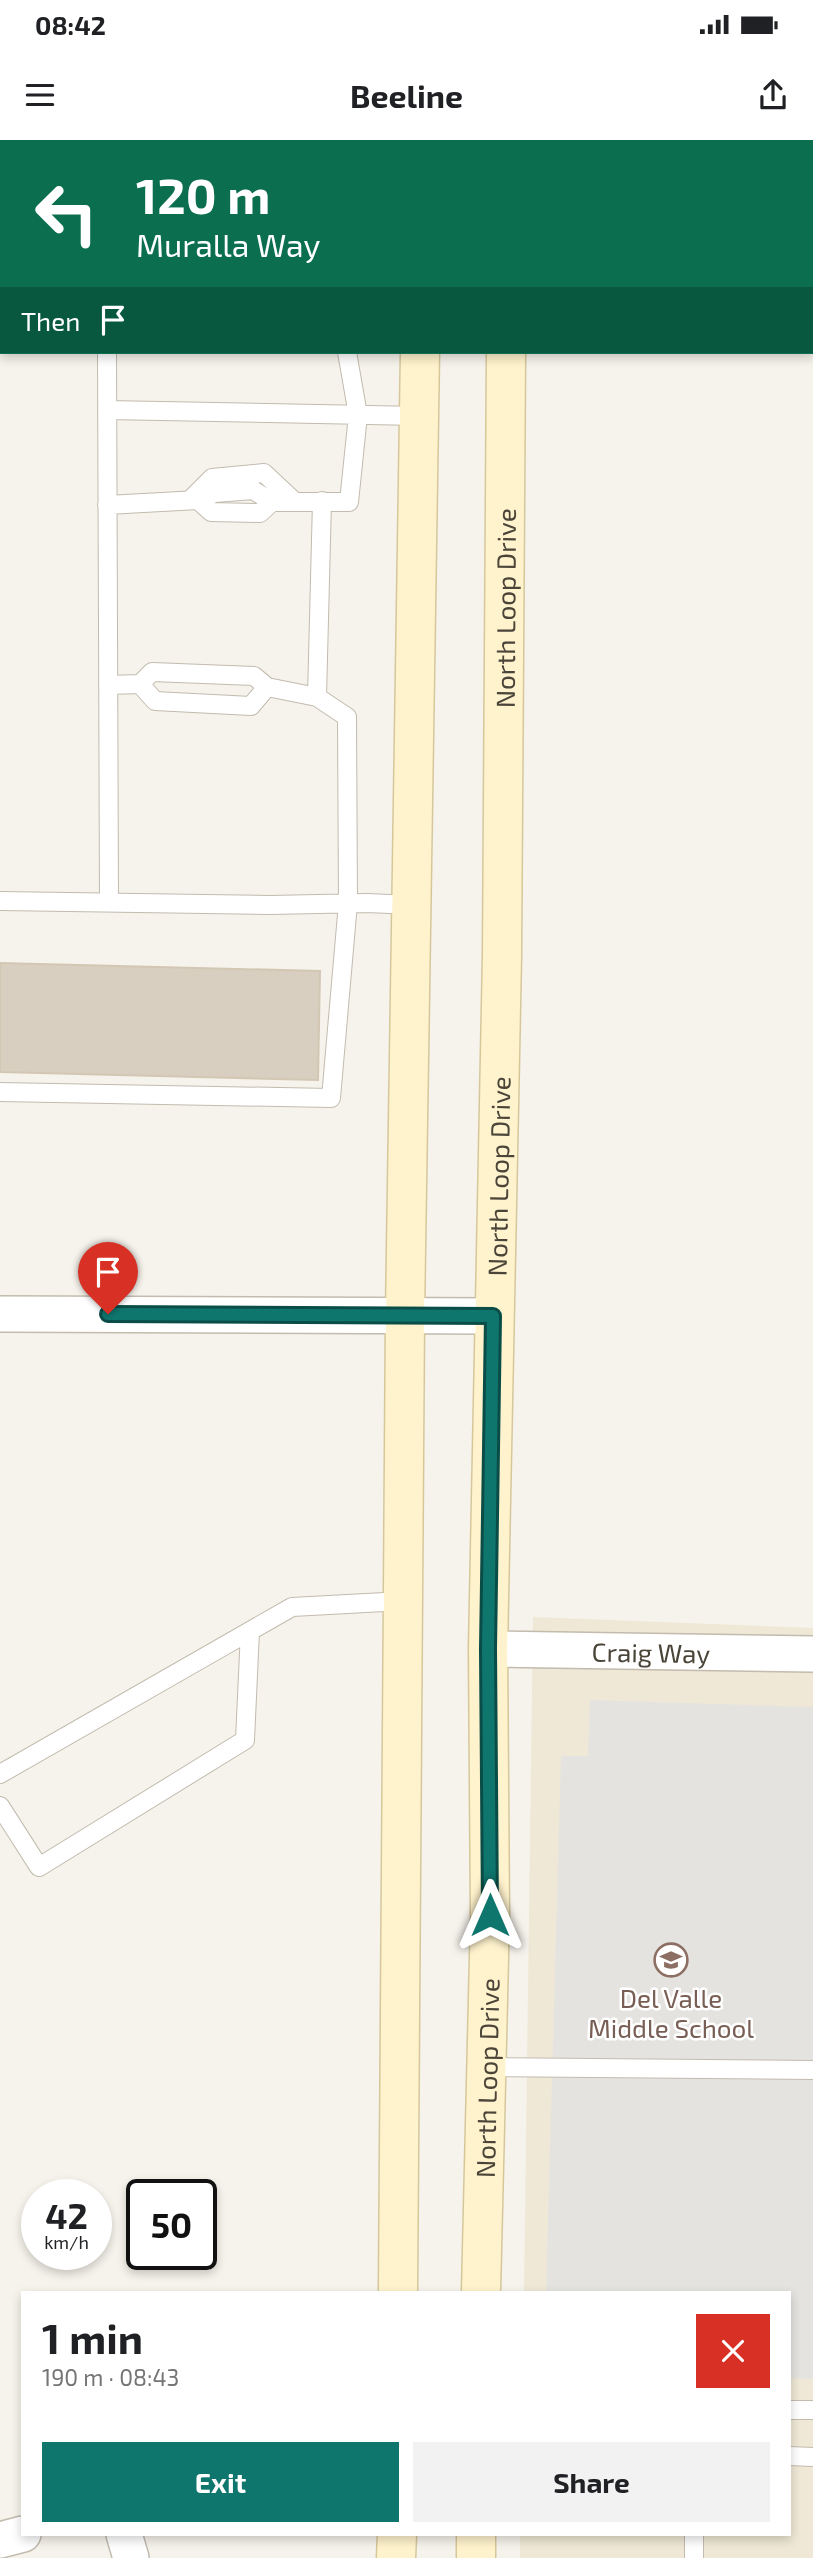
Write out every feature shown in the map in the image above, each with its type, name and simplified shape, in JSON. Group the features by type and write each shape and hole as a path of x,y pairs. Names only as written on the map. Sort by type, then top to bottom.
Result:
{"main road":[{"path":"398,2291 405,1314 420,354"},
{"name":"North Loop Drive","path":"481,2291 490,1915 488,1649 502,956 506,354"},
{"path":"396,2558 397,2536"},
{"path":"476,2558 477,2536"}],"street":[{"path":"0,1314 493,1316"},
{"name":"Craig Way","path":"488,1649 813,1654"},
{"path":"0,2540 21,2535"},
{"path":"125,2536 131,2558"}],"lane":[{"path":"107,354 109,902"},
{"path":"107,505 193,500 215,493 253,490 272,502 349,502 358,415 347,354"},
{"path":"107,410 419,416"},
{"path":"193,500 212,478 264,473 295,502"},
{"path":"317,696 322,501"},
{"path":"0,1091 331,1098 348,903 347,717 317,696 267,687 254,676 152,672 140,684 108,685"},
{"path":"140,684 155,701 251,706 267,687"},
{"path":"0,901 412,905"},
{"path":"0,1774 292,1607 403,1601"},
{"path":"0,1807 39,1867 244,1740 250,1631"},
{"path":"486,2067 813,2070"},
{"path":"791,2410 813,2410"},
{"path":"791,2456 813,2457"},
{"path":"694,2536 694,2558"}],"shaded area":[{"name":"Del Valle Middle School","path":"533,1617 813,1628 813,2558 520,2558 520,2536 791,2536 791,2291 524,2291"},
{"name":"Del Valle Middle School","path":"590,1700 813,1707 813,2379 791,2378 791,2291 546,2291 561,1756 588,1756"}],"building":[{"path":"0,963 320,971 318,1080 0,1072"}],"place":[{"name":"Del Valle Middle School","path":"671,1960"}],"route":[{"path":"108,1314 493,1316 488,1649 490,1915"}]}
